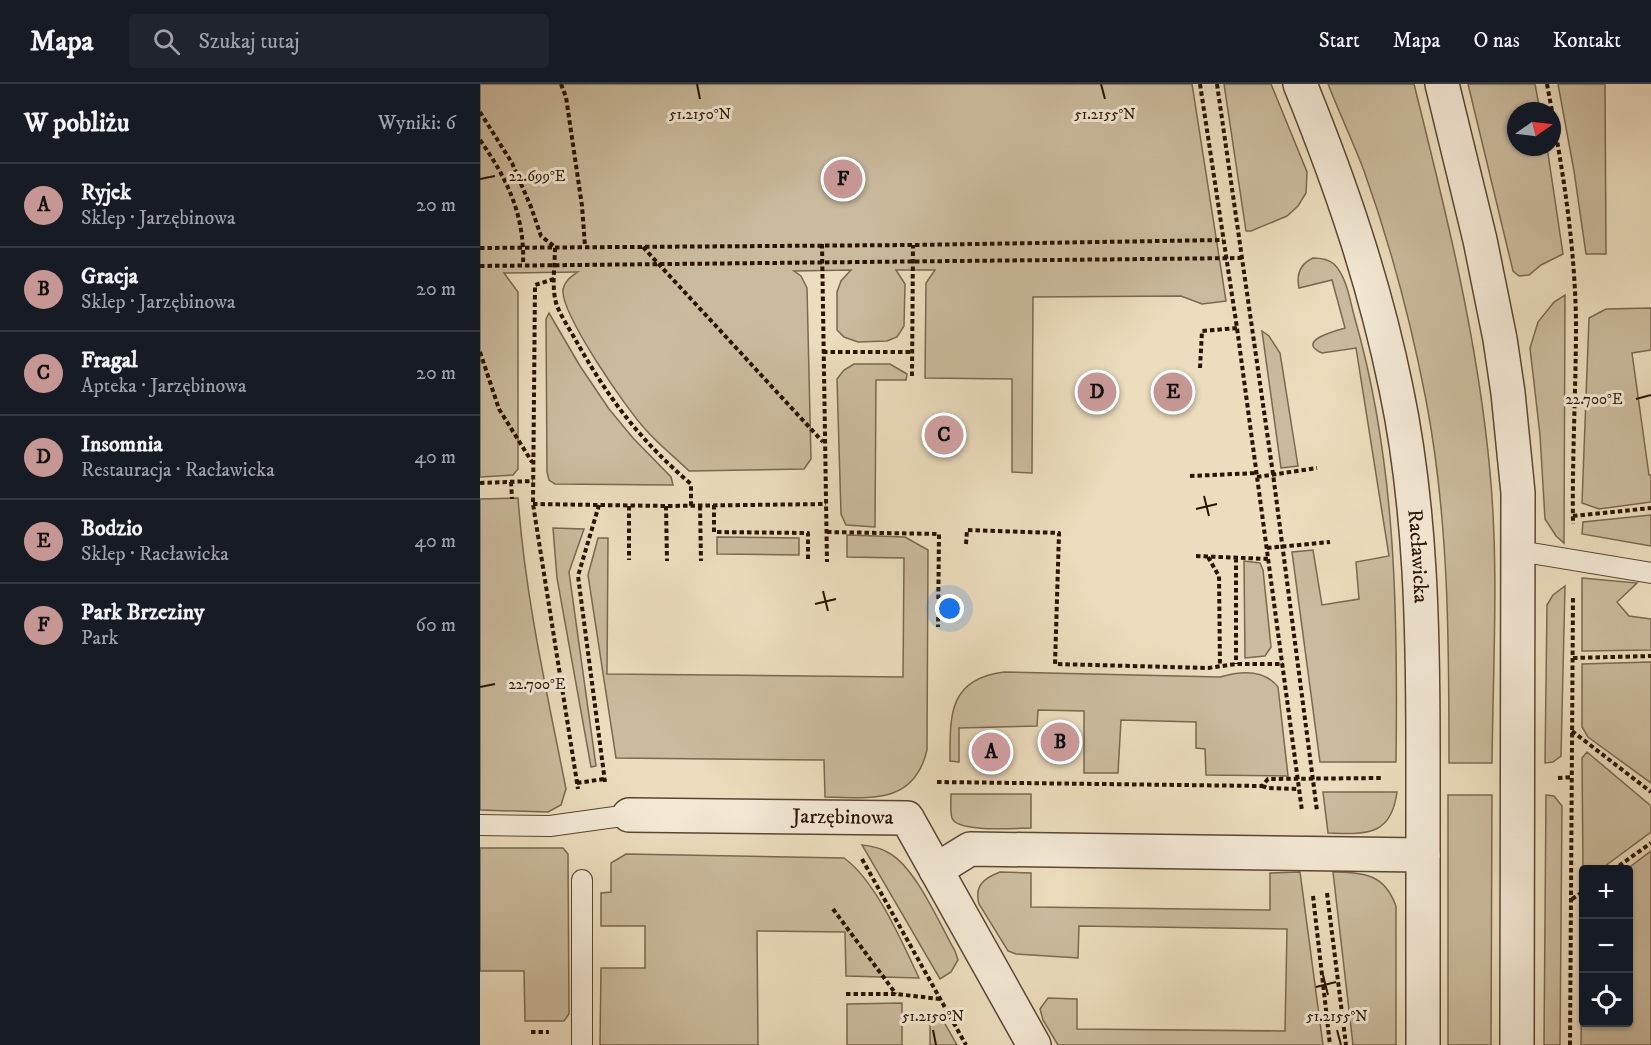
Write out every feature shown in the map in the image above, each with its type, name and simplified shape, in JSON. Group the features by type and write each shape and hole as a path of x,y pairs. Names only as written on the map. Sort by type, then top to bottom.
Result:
{"street":[{"name":"Racławicka","path":"1300,84 1351,215 1378,309 1397,390 1412,493 1423,666 1422,1045"},
{"path":"1442,84 1480,240 1502,350 1514,440 1519,551 1517,1045"},
{"name":"Jarzębinowa","path":"629,815 907,818 1034,1045"},
{"path":"936,870 970,849 1423,855"}],"lane":[{"path":"1519,551 1651,573"},
{"path":"480,825 550,826 629,815"},
{"path":"582,880 582,1045"}],"path":[{"path":"561,84 566,97 581,196 585,246"},
{"path":"1200,84 1237,328 1299,789 1315,853 1346,1045"},
{"path":"1217,84 1283,546 1313,778 1315,853 1330,1045"},
{"path":"1547,84 1550,102"},
{"path":"480,112 512,163 541,236 555,247"},
{"path":"480,140 516,206 524,236 523,265"},
{"path":"1560,156 1573,254 1576,322 1570,1045"},
{"path":"480,248 1223,240"},
{"path":"822,244 827,562"},
{"path":"912,376 913,245"},
{"path":"642,246 656,264 824,442"},
{"path":"555,247 556,304 596,376 621,412 650,447 691,484 691,506"},
{"path":"480,266 1242,258"},
{"path":"554,279 536,285 533,504 577,783 580,821"},
{"path":"1200,368 1202,331 1237,328"},
{"path":"480,352 499,409 533,464"},
{"path":"823,352 912,352"},
{"path":"1190,476 1273,474 1317,468"},
{"path":"480,483 533,481"},
{"path":"511,482 512,498"},
{"path":"533,504 714,506 826,504"},
{"path":"577,783 604,779 578,576 598,505"},
{"path":"628,506 629,560"},
{"path":"666,506 667,561"},
{"path":"700,506 701,561"},
{"path":"714,506 714,532 808,533 808,561"},
{"path":"1573,516 1651,508"},
{"path":"966,544 967,531 1059,533 1055,664 1163,668 1283,664"},
{"path":"827,532 939,534 938,627"},
{"path":"1267,548 1330,542"},
{"path":"1196,556 1268,560"},
{"path":"1208,557 1219,576 1220,666"},
{"path":"1236,558 1236,664"},
{"path":"1573,658 1651,656"},
{"path":"1572,731 1651,792"},
{"path":"1262,786 1268,779 1384,778"},
{"path":"937,782 1262,786 1299,789"},
{"path":"1620,865 1651,843"},
{"path":"856,855 862,858 966,1045"},
{"path":"1571,899 1579,894"},
{"path":"833,909 896,994"},
{"path":"846,994 896,994 941,999"}],"shaded area":[{"path":"480,84 1192,84 1226,301 1202,304 1181,296 1033,297 1032,473 1012,472 1012,379 925,378 926,283 935,270 896,270 905,284 904,326 897,337 887,341 858,342 844,337 837,330 837,292 841,281 851,270 794,271 801,276 807,288 811,459 804,469 689,471 656,441 637,419 583,339 565,301 563,289 567,281 578,272 504,273 518,292 518,469 513,475 480,477"},
{"path":"1224,84 1271,84 1307,172 1306,193 1298,206 1287,216 1251,231 1246,231"},
{"path":"1328,84 1414,84 1438,180 1478,374 1490,472 1495,581 1492,763 1449,763 1446,581 1439,490 1426,400 1414,341 1391,254 1363,168"},
{"path":"1468,84 1535,84 1538,102 1507,102 1507,156 1548,156 1563,254 1541,265 1529,275 1519,276 1513,271"},
{"path":"1558,84 1605,84 1606,254 1586,254"},
{"path":"1313,258 1324,259 1334,264 1345,282 1369,373 1379,428 1387,483 1395,594 1396,762 1320,762 1292,552 1313,550 1322,605 1359,599 1356,562 1389,556 1356,348 1322,353 1315,349 1313,344 1320,337 1345,328 1332,280 1299,288 1300,270"},
{"path":"1565,295 1564,543 1556,536 1545,519 1540,435 1530,348 1538,322 1554,302"},
{"path":"1651,308 1651,350 1632,353 1649,475 1651,475 1651,502 1599,509 1582,503 1589,318 1606,309"},
{"path":"549,313 580,366 609,409 633,438 671,477 673,485 555,484 549,480 547,472 546,319"},
{"path":"1262,331 1269,336 1280,353 1298,466 1281,468"},
{"path":"854,364 890,364 907,374 906,380 876,380 875,527 846,525 841,514 837,379 844,370"},
{"path":"518,498 531,608 566,789 561,805 548,812 480,810 480,499"},
{"path":"1651,515 1651,546 1582,534 1583,522"},
{"path":"553,528 584,529 569,572 596,766 591,767 557,578"},
{"path":"847,535 905,537 928,550 927,750 921,768 912,781 901,789 874,797 825,797 824,760 616,758 588,575 598,538 608,538 607,674 903,677 904,558 847,557"},
{"path":"717,537 799,538 799,555 717,554"},
{"path":"1244,561 1260,563 1263,570 1271,647 1265,656 1245,658"},
{"path":"1582,578 1637,583 1617,602 1629,616 1651,619 1651,650 1582,651"},
{"path":"1565,586 1561,756 1553,762 1545,763 1547,605 1553,595"},
{"path":"1651,662 1651,783 1588,737 1582,727 1582,664"},
{"path":"1004,672 1220,677 1243,673 1259,674 1278,687 1288,776 1206,775 1205,749 1196,748 1196,722 1121,720 1118,773 1084,773 1084,711 1038,710 1037,726 959,728 959,762 950,761 952,715 962,691 986,676"},
{"path":"1587,752 1651,806 1651,832 1606,865 1583,865 1582,758"},
{"path":"1323,792 1397,792 1394,807 1383,825 1365,832 1328,833"},
{"path":"951,794 1031,794 1031,828 976,828 956,823 951,816"},
{"path":"1448,795 1492,795 1491,1045 1448,1045"},
{"path":"1546,795 1554,796 1562,806 1560,1045 1544,1045"},
{"path":"862,845 876,847 889,853 899,860 918,883 955,951 958,960 951,972 940,979"},
{"path":"480,848 563,848 568,854 569,1014 564,1021 525,1021 524,971 480,971"},
{"path":"1651,851 1651,1045 1581,1045 1581,1027 1633,1027 1632,865"},
{"path":"626,854 844,858 867,881 887,913 919,978 846,976 845,932 757,931 758,1045 600,1045 601,968 645,968 645,926 601,926 601,893 611,892 611,863"},
{"path":"1000,872 1031,873 1031,907 1270,910 1270,873 1300,872 1323,1045 1058,1045 1043,1020 1040,1009 1048,998 1077,999 1077,1029 1285,1031 1287,929 1079,926 1078,958 1016,954 1008,951 979,904 979,888 985,880"},
{"path":"1333,872 1363,874 1372,877 1385,887 1396,906 1396,1045 1353,1045"},
{"path":"902,1003 902,1045 847,1045 847,1004"},
{"path":"938,1017 944,1022 957,1045 930,1045 930,1022"}],"place":[{"name":"Park Brzeziny","path":"843,179"},
{"name":"Insomnia","path":"1097,392"},
{"name":"Bodzio","path":"1173,392"},
{"name":"Fragal","path":"944,435"},
{"name":"Gracja","path":"1060,742"},
{"name":"Ryjek","path":"991,752"}]}
